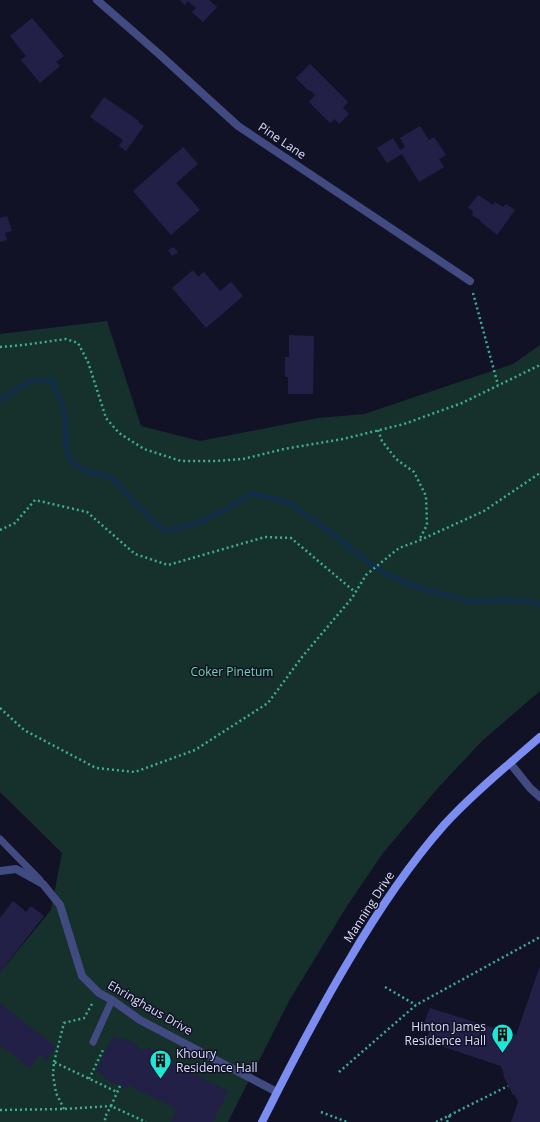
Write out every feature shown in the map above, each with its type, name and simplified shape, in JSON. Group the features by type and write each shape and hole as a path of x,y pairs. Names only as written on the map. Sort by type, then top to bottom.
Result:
{"street":[{"name":"Pine Lane","path":"96,0 159,54 238,126 470,281"},
{"name":"Manning Drive","path":"262,1122 335,985 370,926 406,873 444,825 478,791 540,737"},
{"path":"510,763 530,788 540,797"},
{"name":"Ehringhaus Drive","path":"0,871 16,869 43,884 60,905 82,976 99,993 112,1000 140,1020 277,1092"}],"lane":[{"path":"0,839 43,884"},
{"path":"93,1042 112,1000"}],"path":[{"path":"470,281 498,385"},
{"path":"0,347 66,339 78,343 88,362 106,418 119,433 144,449 181,460 216,461 243,459 343,439 404,424 462,403 540,365"},
{"path":"378,430 382,441 396,459 414,472 426,496 427,525 418,540"},
{"path":"0,708 24,730 96,768 135,772 195,750 268,703 302,657 352,598 366,574 389,555 399,548 484,511 540,473"},
{"path":"0,530 15,523 35,500 87,512 135,554 168,565 265,537 291,538 355,592"},
{"path":"339,1072 416,1005 540,937"},
{"path":"385,987 416,1005"},
{"path":"64,1109 56,1093 54,1062 64,1022 84,1018 99,993"},
{"path":"54,1062 117,1092"},
{"path":"105,1122 105,1117 120,1086"},
{"path":"436,1122 508,1086"},
{"path":"0,1110 64,1109 110,1106 146,1122"},
{"path":"321,1112 347,1122"},
{"path":"447,1122 451,1115"}],"green space":[{"name":"Coker Pinetum","path":"107,321 141,426 200,441 318,418 364,414 513,364 540,345 540,691 482,741 437,789 383,853 347,906 289,1001 228,1122 0,1122 0,972 51,910 62,853 0,792 0,334"}],"building":[{"path":"180,0 209,0 217,7 203,22 192,12 196,8 188,1 185,5"},
{"path":"32,18 64,56 56,62 60,66 40,83 21,60 26,56 10,36"},
{"path":"310,64 348,102 343,108 349,114 339,124 335,119 330,123 309,102 315,95 296,78"},
{"path":"104,97 144,126 126,151 119,146 123,140 90,117"},
{"path":"420,126 429,140 434,137 446,155 439,159 444,167 419,182 402,154 387,163 377,148 393,138 400,150 405,147 400,138"},
{"path":"183,147 198,164 176,183 200,210 171,235 133,191"},
{"path":"478,195 493,205 495,202 503,207 506,204 515,210 497,235 472,215 473,211 468,208"},
{"path":"7,216 12,231 5,233 7,240 0,242 0,218"},
{"path":"174,247 178,253 172,256 168,250"},
{"path":"193,270 198,277 204,272 220,291 231,282 243,296 206,328 172,288"},
{"path":"289,335 314,336 313,394 288,394 288,377 285,377 285,357 289,357"},
{"path":"13,901 26,912 31,906 44,916 0,972 0,918"},
{"name":"Hinton James Residence Hall","path":"540,966 540,1122 511,1122 518,1102 503,1075 501,1066 426,1041 431,1026 424,1023 430,1008 516,1035"},
{"path":"0,1003 56,1047 46,1060 40,1055 30,1068 0,1045"},
{"name":"Khoury Residence Hall","path":"113,1036 121,1040 123,1038 138,1045 137,1047 144,1051 146,1047 174,1060 172,1064 228,1091 213,1122 171,1122 177,1109 128,1085 127,1089 104,1078 105,1075 96,1071"}],"waterway":[{"path":"0,400 30,381 52,380 64,410 67,451 71,461 85,471 111,477 164,531 198,523 225,510 252,493 290,503 384,573 420,588 472,602 494,600 523,601 540,604"}],"place":[{"name":"Hinton James Residence Hall","path":"502,1054"},
{"name":"Khoury Residence Hall","path":"160,1080"}]}
